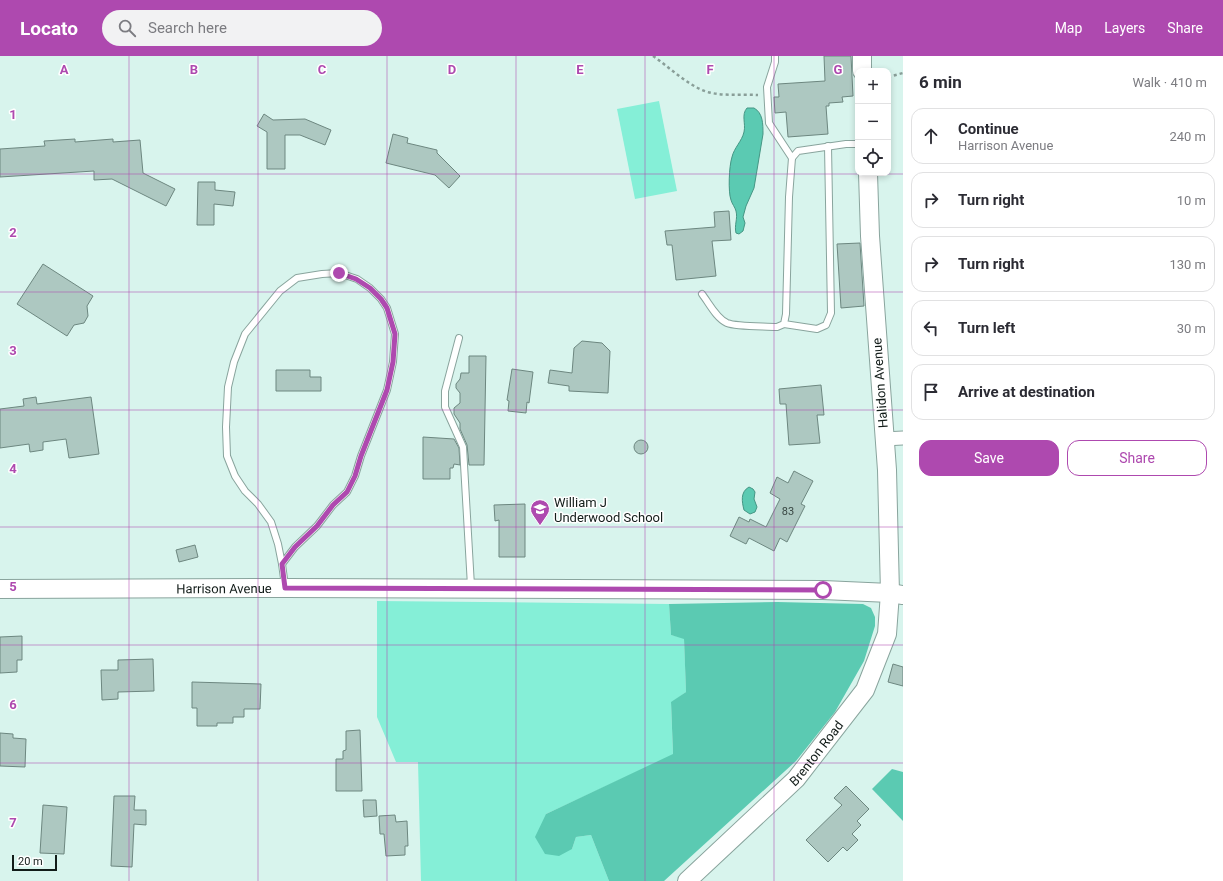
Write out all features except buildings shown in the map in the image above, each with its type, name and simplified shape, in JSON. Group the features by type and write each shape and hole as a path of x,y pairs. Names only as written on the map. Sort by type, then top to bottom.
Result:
{"main road":[{"path":"862,56 862,68"},
{"name":"Halidon Avenue","path":"868,176 870,236 896,594"},
{"name":"Harrison Avenue","path":"0,589 471,588 823,590 896,594"},
{"name":"Brenton Road","path":"687,881 796,779 865,690 888,634 896,594"}],"street":[{"path":"884,439 903,438"}],"lane":[{"path":"775,56 775,62 767,87 769,123 792,158"},
{"path":"784,324 786,314 789,197 792,158 798,151 828,146 855,144"},
{"path":"702,294 715,313 726,322 777,327 784,324 817,329 826,325 831,313 828,146"},
{"path":"282,564 295,547 317,526 333,505 347,492 355,476 361,456 387,390 393,362 395,334 387,308 381,299 370,288 356,279 339,273 298,278 280,291 245,334 234,362 228,387 226,427 227,456 235,476 244,491 258,504 271,522 278,544 285,588"},
{"path":"459,338 445,391 445,407 463,447 471,588"}],"path":[{"path":"653,56 688,82 702,90 721,94 767,95"},
{"path":"891,76 903,73"}],"shaded area":[{"path":"659,101 677,191 635,199 617,109"},
{"path":"747,108 754,108 761,116 763,123 763,134 754,188 743,217 745,223 743,231 739,234 736,233 736,210 731,201 729,185 731,161 744,132 744,113"},
{"path":"749,487 755,492 754,499 757,507 755,512 750,514 744,510 742,501 744,492"},
{"path":"377,601 669,604 671,635 684,638 686,692 671,703 673,755 546,814 572,849 576,837 591,835 609,881 421,881 418,762 396,762 377,717"},
{"path":"777,602 863,604 871,608 875,617 875,626 864,661 835,712 796,761 664,881 609,881 591,835 576,837 572,849 559,856 545,854 535,837 546,814 673,754 671,702 686,692 684,639 671,635 669,604"},
{"path":"892,769 903,772 903,821 872,789"}],"place":[{"name":"William J Underwood School","path":"540,526"}],"route":[{"path":"339,273 356,279 370,288 381,299 387,308 395,334 393,362 387,390 371,429 355,476 347,492 333,505 317,526 295,547 282,564 285,588 823,590"}]}
